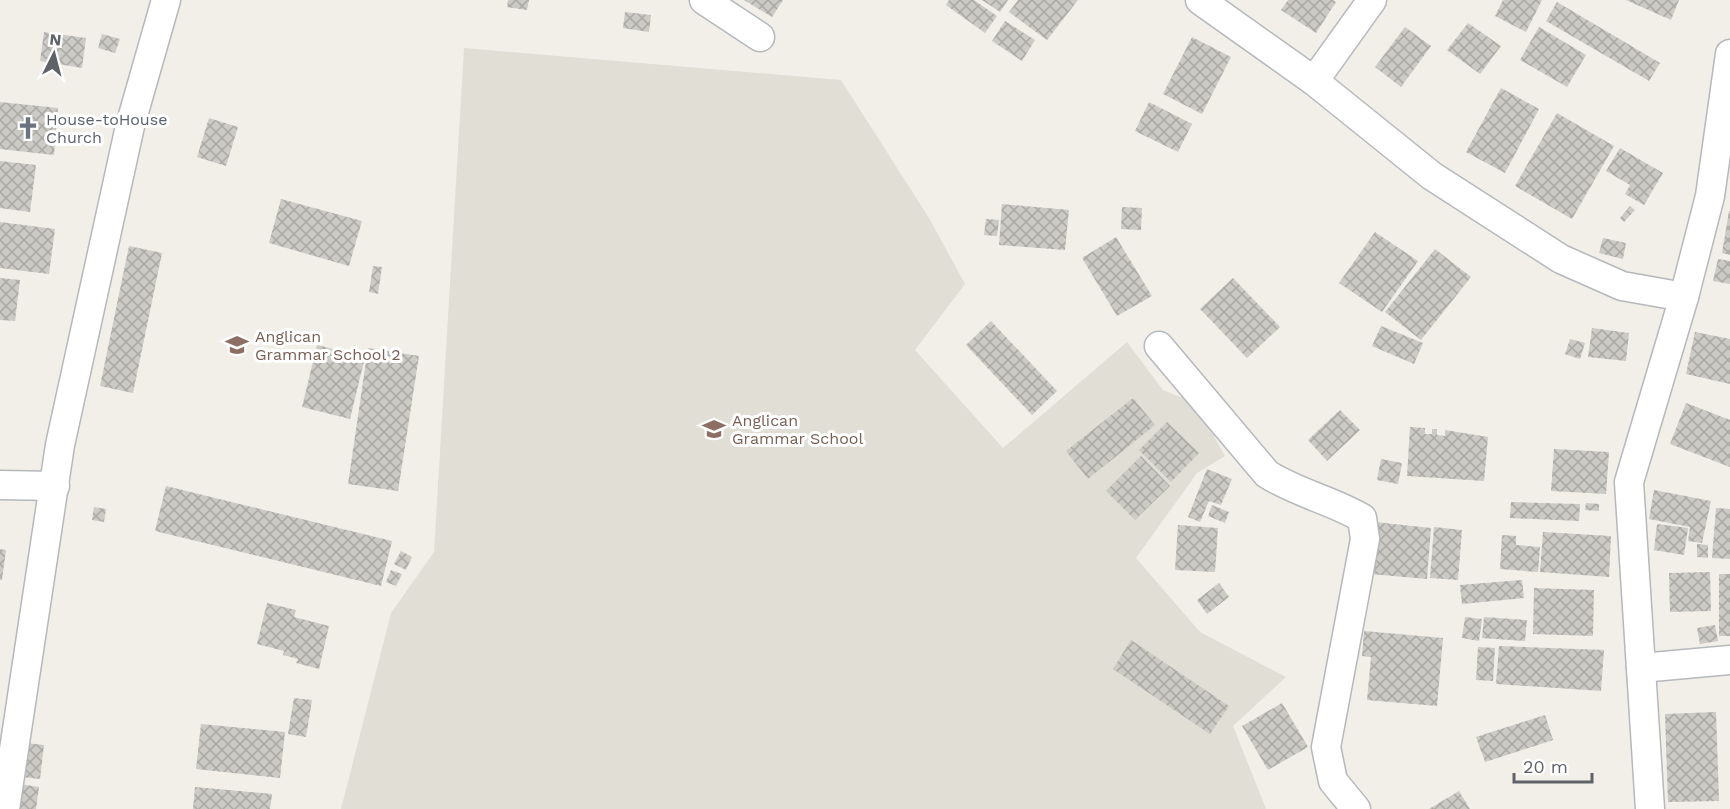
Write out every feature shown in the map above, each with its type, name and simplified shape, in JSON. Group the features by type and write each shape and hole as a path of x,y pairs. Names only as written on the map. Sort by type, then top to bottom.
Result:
{"street":[{"path":"5,809 60,445 130,126 166,0"},
{"path":"704,0 760,37"},
{"path":"1200,0 1314,81 1432,176 1561,259 1622,286 1684,297"},
{"path":"1314,81 1372,0"},
{"path":"1650,809 1629,482 1684,297 1710,196 1730,54"},
{"path":"1159,346 1267,474 1290,489 1340,506 1362,519 1365,539 1326,747 1333,781 1356,809"},
{"path":"0,485 55,486"},
{"path":"1641,668 1730,660"}],"shaded area":[{"name":"Anglican Grammar School","path":"464,48 841,80 929,218 965,284 915,350 1003,448 1127,342 1163,390 1190,401 1199,410 1225,456 1197,473 1136,558 1200,632 1286,677 1233,726 1266,809 341,809 391,613 434,552"}],"building":[{"path":"508,0 529,0 527,10 507,7"},
{"path":"744,0 783,0 772,17"},
{"path":"949,0 974,0 997,16 985,33 946,5"},
{"path":"982,0 1008,0 1000,12"},
{"path":"1018,0 1078,0 1047,40 1009,12"},
{"path":"1288,0 1333,0 1336,2 1316,33 1281,10"},
{"path":"1503,0 1542,0 1526,32 1495,16"},
{"path":"1626,0 1679,0 1671,20"},
{"path":"1557,2 1660,63 1649,81 1546,21"},
{"path":"625,12 651,15 649,32 623,28"},
{"path":"1005,21 1035,40 1022,61 992,41"},
{"path":"1468,23 1501,46 1480,74 1447,50"},
{"path":"1405,27 1431,46 1401,87 1375,67"},
{"path":"1539,27 1586,55 1567,87 1520,60"},
{"path":"44,32 86,38 82,68 40,61"},
{"path":"102,34 120,39 115,53 98,48"},
{"path":"1192,37 1231,57 1202,114 1163,94"},
{"path":"1501,88 1539,109 1505,173 1466,152"},
{"path":"0,102 58,108 54,155 0,149"},
{"path":"1149,102 1192,124 1178,152 1135,131"},
{"path":"1557,113 1614,146 1572,219 1515,186"},
{"path":"209,118 238,127 226,166 197,157"},
{"path":"1620,148 1663,173 1644,205 1625,194 1630,185 1606,171"},
{"path":"0,161 36,165 30,212 0,208"},
{"path":"281,199 362,221 349,266 269,243"},
{"path":"1002,204 1069,210 1065,250 999,245"},
{"path":"1630,206 1635,210 1624,222 1620,218"},
{"path":"1122,207 1142,208 1141,230 1121,229"},
{"path":"1730,211 1730,255 1722,253"},
{"path":"986,219 999,220 997,236 984,235"},
{"path":"0,222 55,229 49,274 0,268"},
{"path":"1375,232 1418,261 1382,312 1339,283"},
{"path":"1116,237 1152,296 1117,316 1082,258"},
{"path":"1603,238 1626,243 1623,259 1599,253"},
{"path":"129,246 162,253 133,393 100,386"},
{"path":"1435,249 1471,277 1421,340 1385,312"},
{"path":"1718,259 1730,261 1730,284 1713,281"},
{"path":"373,266 382,267 378,294 369,292"},
{"path":"0,278 20,280 15,321 0,320"},
{"path":"1233,278 1280,327 1247,358 1200,309"},
{"path":"991,321 1057,391 1032,415 966,345"},
{"path":"1381,326 1423,343 1414,364 1372,346"},
{"path":"1592,328 1629,333 1626,361 1588,357"},
{"path":"1695,332 1730,339 1730,384 1686,374"},
{"path":"1570,339 1585,343 1580,359 1565,354"},
{"path":"317,345 365,357 350,419 302,407"},
{"path":"368,348 419,356 398,491 348,484"},
{"path":"1133,398 1155,425 1088,479 1066,451"},
{"path":"1686,403 1730,420 1730,467 1670,444"},
{"path":"1340,410 1360,430 1327,461 1308,440"},
{"path":"1167,422 1199,453 1171,482 1139,450"},
{"path":"1410,427 1425,428 1425,434 1432,434 1432,429 1437,429 1437,435 1445,436 1445,430 1488,437 1484,481 1407,476"},
{"path":"1554,449 1609,452 1606,494 1551,491"},
{"path":"1141,456 1170,486 1135,520 1106,491"},
{"path":"1381,459 1402,463 1398,484 1377,480"},
{"path":"1207,469 1232,479 1221,505 1209,501 1200,522 1188,517"},
{"path":"166,486 392,541 381,586 155,531"},
{"path":"1654,490 1711,501 1702,543 1688,541 1690,527 1649,519"},
{"path":"1511,502 1580,504 1579,521 1510,518"},
{"path":"1586,503 1599,504 1599,511 1585,510"},
{"path":"1212,505 1229,512 1225,523 1208,516"},
{"path":"94,507 106,509 104,522 92,520"},
{"path":"1716,508 1730,509 1730,559 1712,558"},
{"path":"1375,522 1431,528 1427,579 1370,574"},
{"path":"1657,524 1688,528 1684,555 1654,550"},
{"path":"1178,525 1218,528 1215,572 1175,570"},
{"path":"1434,527 1462,530 1458,580 1430,578"},
{"path":"1543,532 1611,536 1609,577 1540,572"},
{"path":"1502,535 1516,536 1516,545 1540,547 1538,572 1500,569"},
{"path":"1697,544 1708,545 1708,558 1697,557"},
{"path":"0,549 6,550 2,580 0,580"},
{"path":"401,551 412,557 406,570 394,564"},
{"path":"391,570 402,574 396,586 386,582"},
{"path":"1710,572 1711,611 1670,612 1669,573"},
{"path":"1719,574 1730,574 1730,636 1719,636"},
{"path":"1522,580 1524,598 1462,604 1460,585"},
{"path":"1219,583 1229,597 1207,614 1197,600"},
{"path":"1534,588 1594,590 1593,636 1533,634"},
{"path":"267,603 296,610 294,617 329,626 319,669 296,663 298,659 283,655 284,651 257,644"},
{"path":"1465,617 1482,619 1479,641 1462,638"},
{"path":"1484,617 1527,620 1525,641 1482,638"},
{"path":"1715,625 1718,641 1700,644 1697,628"},
{"path":"1364,631 1443,638 1437,706 1367,700 1371,657 1362,656"},
{"path":"1131,640 1229,706 1210,734 1113,669"},
{"path":"1499,646 1604,650 1601,691 1496,684"},
{"path":"1478,647 1495,648 1493,681 1476,680"},
{"path":"294,698 312,700 306,737 288,734"},
{"path":"1282,703 1308,747 1268,770 1242,726"},
{"path":"1716,712 1719,801 1668,802 1665,714"},
{"path":"1545,715 1553,740 1485,762 1476,737"},
{"path":"201,724 285,732 280,778 196,769"},
{"path":"26,743 44,745 40,779 22,777"},
{"path":"19,784 39,787 36,809 16,809"},
{"path":"195,787 272,794 270,809 193,809"},
{"path":"1459,791 1470,809 1429,809"}],"place":[{"name":"House-toHouse Church","path":"28,128"},
{"name":"Anglican Grammar School 2","path":"237,345"},
{"name":"Anglican Grammar School","path":"714,429"}]}
